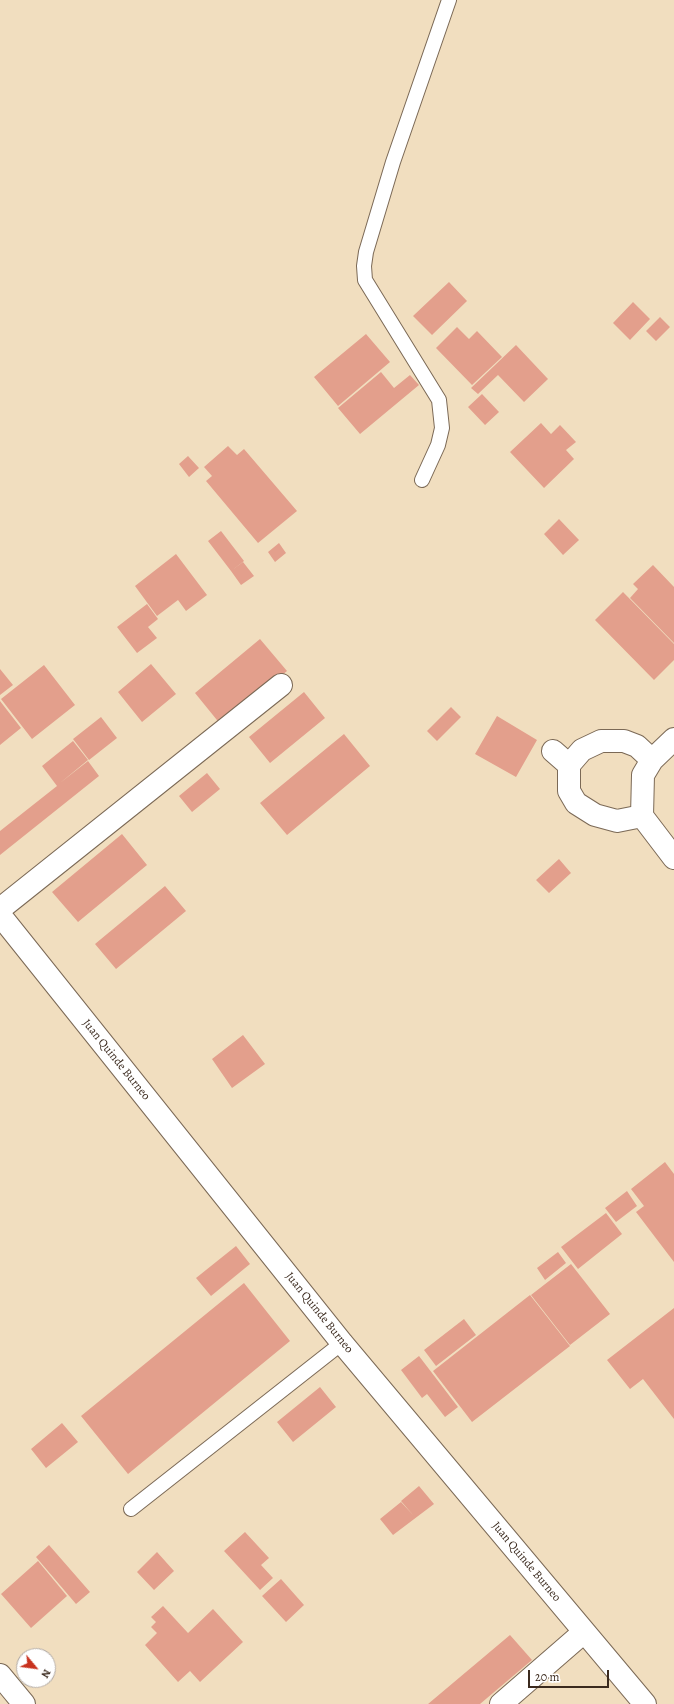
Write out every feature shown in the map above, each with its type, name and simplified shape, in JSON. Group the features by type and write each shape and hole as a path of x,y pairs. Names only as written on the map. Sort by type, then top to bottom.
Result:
{"street":[{"path":"0,909 281,685"},
{"path":"674,739 652,760 643,775 642,816 674,858"},
{"path":"642,816 617,821 595,815 576,802 569,791 569,766 582,750 602,741 624,741 637,746 652,760"},
{"path":"553,751 569,766"},
{"name":"Juan Quinde Burneo","path":"0,915 342,1343 645,1704"},
{"path":"501,1704 584,1632"},
{"path":"0,1675 24,1704"}],"lane":[{"path":"422,480 438,445 442,428 439,400 365,280 364,266 366,252 393,162 449,0"},
{"path":"131,1509 342,1343"}],"building":[{"path":"449,282 467,301 432,335 413,316"},
{"path":"633,302 650,319 630,340 613,323"},
{"path":"660,317 670,327 656,341 646,331"},
{"path":"457,327 469,339 477,331 502,357 472,385 436,348"},
{"path":"366,334 390,362 338,406 314,377"},
{"path":"516,345 548,379 524,402 498,375 478,394 471,388"},
{"path":"381,372 394,388 410,375 419,385 360,434 338,408"},
{"path":"482,394 499,412 485,425 468,407"},
{"path":"541,423 551,434 560,425 576,442 566,450 574,459 544,488 510,452"},
{"path":"228,446 237,455 244,449 297,511 258,543 206,481 212,476 204,467"},
{"path":"188,456 199,468 189,477 179,464"},
{"path":"559,519 579,540 563,555 544,534"},
{"path":"221,531 244,561 231,571 208,541"},
{"path":"279,543 286,553 275,562 268,552"},
{"path":"176,554 207,595 186,611 178,600 157,616 135,586"},
{"path":"243,562 254,576 241,585 231,571"},
{"path":"653,565 674,587 674,643 630,598 638,589 633,584"},
{"path":"623,592 674,644 674,660 654,680 595,620"},
{"path":"147,604 158,619 148,627 157,638 137,653 117,627"},
{"path":"260,639 287,671 221,725 195,693"},
{"path":"151,664 176,694 142,722 118,692"},
{"path":"44,665 75,705 32,739 1,699"},
{"path":"0,669 13,685 0,695"},
{"path":"304,692 325,718 270,763 249,737"},
{"path":"0,701 21,728 0,745"},
{"path":"451,707 461,717 437,741 427,731"},
{"path":"497,716 537,740 516,777 475,754"},
{"path":"101,717 117,738 89,760 73,739"},
{"path":"344,734 370,766 287,835 260,803"},
{"path":"73,741 88,760 60,783 88,761 99,776 0,855 0,831 57,786 42,766"},
{"path":"207,773 220,789 192,812 179,796"},
{"path":"122,834 147,865 78,922 52,892"},
{"path":"559,859 571,873 549,893 536,880"},
{"path":"165,886 186,911 116,969 95,944"},
{"path":"243,1035 265,1064 232,1088 212,1059"},
{"path":"665,1162 674,1174 674,1262 636,1212 644,1206 631,1189"},
{"path":"627,1191 637,1206 616,1222 605,1208"},
{"path":"606,1213 622,1234 578,1269 561,1247"},
{"path":"236,1246 250,1264 211,1296 196,1278"},
{"path":"558,1252 566,1263 545,1280 537,1268"},
{"path":"571,1264 610,1314 570,1345 531,1295"},
{"path":"244,1283 290,1341 128,1474 81,1416"},
{"path":"530,1295 570,1346 472,1422 433,1371"},
{"path":"674,1308 674,1419 643,1379 630,1389 607,1360"},
{"path":"464,1319 476,1335 436,1366 424,1350"},
{"path":"419,1356 458,1407 445,1417 427,1394 422,1398 401,1370"},
{"path":"320,1387 336,1407 293,1442 277,1422"},
{"path":"62,1423 78,1442 46,1468 31,1449"},
{"path":"419,1486 434,1504 393,1535 380,1519 401,1502 413,1515 401,1501"},
{"path":"245,1532 269,1558 261,1565 273,1578 260,1590 224,1551"},
{"path":"49,1545 90,1592 76,1604 36,1557"},
{"path":"157,1552 174,1571 154,1590 137,1572"},
{"path":"38,1561 67,1596 31,1628 1,1594"},
{"path":"281,1579 304,1605 286,1622 262,1596"},
{"path":"163,1606 188,1633 213,1609 243,1642 200,1682 190,1671 178,1682 145,1645 157,1633 151,1627 156,1622 151,1617"},
{"path":"510,1635 532,1660 480,1704 428,1704"}]}
